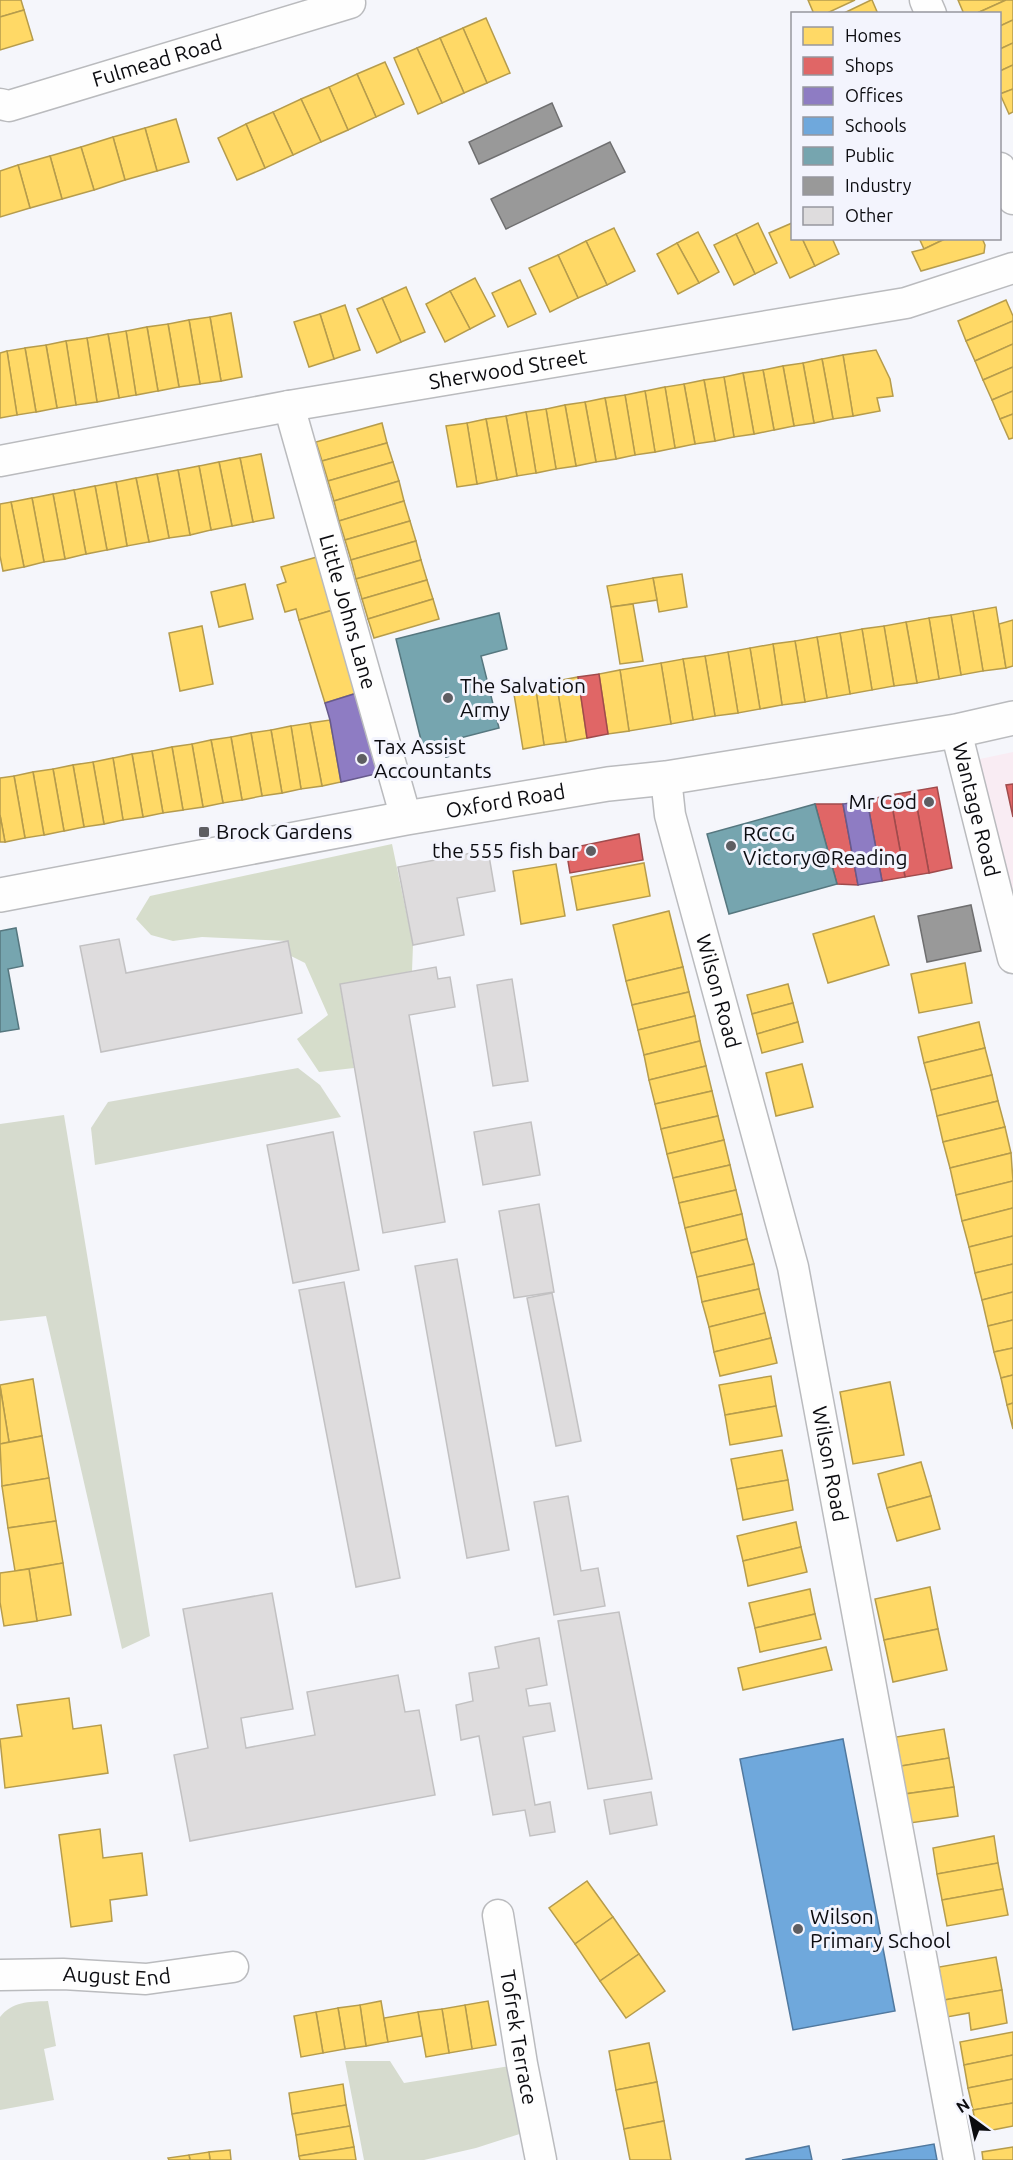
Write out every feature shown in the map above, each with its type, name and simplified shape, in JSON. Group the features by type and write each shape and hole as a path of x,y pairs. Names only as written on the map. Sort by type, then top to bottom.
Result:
{"main road":[{"name":"Oxford Road","path":"0,895 406,818 608,784 666,778 956,731 1013,718"}],"street":[{"name":"Fulmead Road","path":"0,104 9,106 310,7 350,3"},
{"path":"1001,172 1013,199"},
{"name":"Sherwood Street","path":"0,461 289,406 906,303 1013,268"},
{"name":"Little Johns Lane","path":"289,406 406,818"},
{"name":"Wantage Road","path":"956,731 1013,958"},
{"name":"Wilson Road","path":"666,778 670,815 793,1267 959,2160"},
{"name":"Tofrek Terrace","path":"498,1915 520,2055 541,2160"},
{"name":"August End","path":"0,1975 63,1974 147,1978 232,1967"}],"shaded area":[{"path":"1013,752 1013,927 975,760"},
{"path":"298,1068 320,1085 341,1117 95,1165 91,1128 108,1102"},
{"path":"64,1115 150,1636 122,1649 46,1316 0,1321 0,1124"},
{"path":"48,2001 56,2046 44,2049 54,2100 0,2110 0,2017 16,2005"},
{"path":"345,2061 390,2061 404,2083 522,2064 535,2129 476,2148 424,2160 364,2160"}],"green space":[{"path":"392,844 413,945 412,971 340,985 354,1068 319,1072 297,1039 328,1015 305,963 291,956 288,941 202,937 173,941 151,935 136,919 150,896"}],"building: Homes":[{"path":"0,0 21,0 24,10 0,17"},
{"path":"808,0 855,0 829,12 813,12"},
{"path":"871,0 877,12 846,12"},
{"path":"958,0 1006,0 979,12 963,12"},
{"path":"1006,0 1013,0 1013,20 1001,26 1001,12 979,12"},
{"path":"24,10 33,40 0,50 0,17"},
{"path":"486,18 510,73 487,83 463,28"},
{"path":"1013,20 1013,43 1001,49 1001,26"},
{"path":"463,28 487,83 464,93 440,38"},
{"path":"440,38 464,93 442,103 417,48"},
{"path":"1013,43 1013,65 1001,71 1001,49"},
{"path":"417,48 442,103 418,114 394,58"},
{"path":"385,62 404,104 376,117 357,74"},
{"path":"1013,65 1013,89 1001,94 1001,71"},
{"path":"357,74 376,117 348,130 329,87"},
{"path":"329,87 348,130 321,142 301,99"},
{"path":"1013,89 1013,112 1009,114 1001,94"},
{"path":"301,99 321,142 293,155 273,112"},
{"path":"273,112 293,155 265,168 246,124"},
{"path":"176,119 189,162 157,171 145,128"},
{"path":"246,124 265,168 237,180 218,138"},
{"path":"145,128 157,171 125,180 113,137"},
{"path":"113,137 125,180 94,190 81,147"},
{"path":"81,147 94,190 62,199 50,156"},
{"path":"50,156 62,199 30,208 18,165"},
{"path":"18,165 30,208 0,217 0,171"},
{"path":"758,223 777,263 755,274 736,234"},
{"path":"791,223 791,240 803,240 815,266 790,278 769,233"},
{"path":"614,228 635,271 607,285 586,241"},
{"path":"698,232 719,272 699,283 677,243"},
{"path":"736,234 755,274 734,285 714,245"},
{"path":"803,240 833,240 839,254 815,266"},
{"path":"920,240 943,240 924,249"},
{"path":"943,240 983,240 985,245 984,253 921,271 912,252"},
{"path":"586,241 607,285 578,298 558,255"},
{"path":"677,243 699,283 678,294 657,254"},
{"path":"558,255 578,298 550,312 529,268"},
{"path":"475,278 495,316 470,329 450,291"},
{"path":"520,280 536,314 508,327 492,293"},
{"path":"406,287 425,332 401,342 382,298"},
{"path":"450,291 470,329 445,342 426,304"},
{"path":"382,298 401,342 377,353 357,309"},
{"path":"1006,300 1013,321 966,341 958,321"},
{"path":"345,305 360,350 334,359 320,314"},
{"path":"231,313 242,377 221,381 210,317"},
{"path":"320,314 334,359 309,367 294,322"},
{"path":"210,317 221,381 200,384 189,320"},
{"path":"189,320 200,384 179,387 168,324"},
{"path":"1013,321 1013,344 975,361 966,341"},
{"path":"168,324 179,387 158,391 147,327"},
{"path":"147,327 158,391 136,395 126,331"},
{"path":"126,331 136,395 119,398 108,334"},
{"path":"108,334 119,398 97,402 87,338"},
{"path":"87,338 97,402 76,405 66,341"},
{"path":"66,341 76,405 57,408 46,345"},
{"path":"1013,344 1013,367 983,380 975,361"},
{"path":"46,345 57,408 36,412 25,348"},
{"path":"25,348 36,412 17,415 7,351"},
{"path":"876,350 890,379 893,396 877,398 880,411 853,416 843,355"},
{"path":"7,351 17,415 0,418 0,353"},
{"path":"843,355 853,416 833,419 822,359"},
{"path":"822,359 833,419 814,423 803,363"},
{"path":"803,363 814,423 794,426 783,366"},
{"path":"783,366 794,426 774,430 763,370"},
{"path":"1013,367 1013,391 992,400 983,380"},
{"path":"763,370 774,430 754,434 743,373"},
{"path":"743,373 754,434 734,437 724,377"},
{"path":"724,377 734,437 715,441 704,380"},
{"path":"704,380 715,441 695,444 684,384"},
{"path":"684,384 695,444 675,448 665,387"},
{"path":"665,387 675,448 655,452 645,391"},
{"path":"645,391 655,452 635,455 625,395"},
{"path":"1013,391 1013,414 1000,419 992,400"},
{"path":"625,395 635,455 616,459 605,398"},
{"path":"605,398 616,459 596,462 585,402"},
{"path":"585,402 596,462 576,466 565,405"},
{"path":"565,405 576,466 556,469 546,409"},
{"path":"546,409 556,469 536,473 526,412"},
{"path":"526,412 536,473 517,476 506,416"},
{"path":"1013,414 1013,438 1009,439 1000,419"},
{"path":"506,416 517,476 497,480 486,419"},
{"path":"486,419 497,480 477,484 467,423"},
{"path":"382,423 387,443 322,461 316,442"},
{"path":"467,423 477,484 457,487 446,426"},
{"path":"387,443 393,462 328,481 322,461"},
{"path":"261,454 274,518 253,522 240,458"},
{"path":"240,458 253,522 232,526 219,462"},
{"path":"219,462 232,526 211,530 199,466"},
{"path":"393,462 399,481 334,501 328,481"},
{"path":"199,466 211,530 190,535 178,470"},
{"path":"178,470 190,535 169,538 157,474"},
{"path":"157,474 169,538 149,542 136,478"},
{"path":"136,478 149,542 127,546 116,482"},
{"path":"399,481 404,501 339,521 334,501"},
{"path":"116,482 127,546 107,550 95,486"},
{"path":"95,486 107,550 86,554 74,490"},
{"path":"74,490 86,554 65,559 53,494"},
{"path":"53,494 65,559 44,562 32,498"},
{"path":"32,498 44,562 24,567 11,502"},
{"path":"404,501 410,521 345,540 339,521"},
{"path":"11,502 24,567 3,571 0,556 0,504"},
{"path":"410,521 416,541 351,560 345,540"},
{"path":"416,541 421,560 356,579 351,560"},
{"path":"317,557 333,610 299,620 296,609 285,612 277,585 286,582 281,567"},
{"path":"421,560 427,580 362,599 356,579"},
{"path":"682,574 687,607 659,612 653,578"},
{"path":"653,578 657,600 611,607 607,586"},
{"path":"427,580 433,599 368,619 362,599"},
{"path":"245,584 253,619 219,627 211,592"},
{"path":"433,599 439,619 374,638 368,619"},
{"path":"633,604 643,661 620,664 611,607"},
{"path":"996,607 1006,668 983,671 973,611"},
{"path":"333,610 357,693 325,703 299,620"},
{"path":"973,611 983,671 961,675 951,615"},
{"path":"951,615 961,675 939,679 929,618"},
{"path":"929,618 939,679 917,683 906,622"},
{"path":"1013,620 1013,666 1006,668 999,624"},
{"path":"906,622 917,683 894,686 884,626"},
{"path":"202,626 213,684 180,691 169,633"},
{"path":"884,626 894,686 872,690 862,629"},
{"path":"862,629 872,690 850,694 840,633"},
{"path":"840,633 850,694 827,698 817,637"},
{"path":"817,637 827,698 805,702 795,641"},
{"path":"795,641 805,702 782,705 773,644"},
{"path":"773,644 782,705 760,709 750,648"},
{"path":"750,648 760,709 738,713 728,652"},
{"path":"728,652 738,713 715,716 705,656"},
{"path":"705,656 715,716 693,720 683,659"},
{"path":"683,659 693,720 671,724 661,663"},
{"path":"661,663 671,724 629,731 620,670"},
{"path":"620,670 629,731 608,734 599,674"},
{"path":"578,677 587,738 566,742 556,681"},
{"path":"556,681 566,742 544,745 535,684"},
{"path":"535,684 544,745 523,749 513,688"},
{"path":"330,720 341,782 322,786 310,723"},
{"path":"310,723 322,786 301,789 291,726"},
{"path":"291,726 301,789 282,793 271,730"},
{"path":"271,730 282,793 262,796 251,733"},
{"path":"251,733 262,796 242,800 231,737"},
{"path":"231,737 242,800 223,803 211,740"},
{"path":"211,740 223,803 203,807 192,744"},
{"path":"192,744 203,807 183,810 172,747"},
{"path":"172,747 183,810 163,813 152,751"},
{"path":"152,751 163,813 143,817 132,754"},
{"path":"132,754 143,817 123,820 113,758"},
{"path":"113,758 123,820 104,824 93,762"},
{"path":"93,762 104,824 84,827 73,765"},
{"path":"73,765 84,827 64,831 53,769"},
{"path":"53,769 64,831 44,835 33,772"},
{"path":"33,772 44,835 25,838 14,776"},
{"path":"14,776 25,838 5,842 0,815 0,778"},
{"path":"0,815 5,842 0,842"},
{"path":"644,863 650,896 577,910 571,877"},
{"path":"556,864 565,916 521,924 513,871"},
{"path":"669,911 683,967 626,981 613,925"},
{"path":"874,916 889,965 828,983 813,934"},
{"path":"965,963 972,1003 919,1013 911,974"},
{"path":"683,967 689,992 632,1005 626,981"},
{"path":"788,984 793,1003 752,1014 747,995"},
{"path":"689,992 695,1016 638,1030 632,1005"},
{"path":"793,1003 798,1022 757,1034 752,1014"},
{"path":"695,1016 700,1041 644,1055 638,1030"},
{"path":"798,1022 803,1042 762,1053 757,1034"},
{"path":"979,1022 985,1048 924,1063 918,1037"},
{"path":"700,1041 706,1066 649,1080 644,1055"},
{"path":"985,1048 992,1075 931,1090 924,1063"},
{"path":"802,1064 813,1107 776,1116 766,1073"},
{"path":"706,1066 712,1091 655,1104 649,1080"},
{"path":"992,1075 998,1101 937,1116 931,1090"},
{"path":"712,1091 718,1116 661,1129 655,1104"},
{"path":"998,1101 1005,1127 943,1142 937,1116"},
{"path":"718,1116 724,1140 667,1154 661,1129"},
{"path":"1005,1127 1011,1153 950,1168 943,1142"},
{"path":"724,1140 730,1165 673,1178 667,1154"},
{"path":"1011,1153 1013,1181 956,1195 950,1168"},
{"path":"730,1165 736,1190 679,1203 673,1178"},
{"path":"1013,1181 1013,1208 962,1221 956,1195"},
{"path":"736,1190 742,1214 685,1228 679,1203"},
{"path":"1013,1208 1013,1236 969,1247 962,1221"},
{"path":"742,1214 747,1239 691,1253 685,1228"},
{"path":"1013,1236 1013,1264 975,1273 969,1247"},
{"path":"747,1239 754,1264 697,1277 691,1253"},
{"path":"754,1264 759,1289 702,1302 697,1277"},
{"path":"1013,1264 1013,1292 982,1300 975,1273"},
{"path":"759,1289 765,1313 709,1327 702,1302"},
{"path":"1013,1292 1013,1320 988,1326 982,1300"},
{"path":"765,1313 771,1338 714,1352 709,1327"},
{"path":"1013,1320 1013,1348 994,1352 988,1326"},
{"path":"771,1338 777,1363 720,1376 714,1352"},
{"path":"1013,1348 1013,1375 1001,1378 994,1352"},
{"path":"1013,1375 1013,1403 1007,1405 1001,1378"},
{"path":"771,1376 776,1406 725,1415 719,1385"},
{"path":"33,1379 42,1436 9,1442 0,1385"},
{"path":"890,1382 904,1455 853,1464 840,1392"},
{"path":"0,1386 9,1442 0,1444"},
{"path":"1013,1403 1013,1429 1007,1405"},
{"path":"776,1406 782,1436 730,1445 725,1415"},
{"path":"42,1436 49,1478 2,1486 0,1444"},
{"path":"782,1450 788,1480 737,1489 731,1459"},
{"path":"921,1462 931,1496 887,1508 878,1474"},
{"path":"49,1478 56,1521 8,1528 2,1486"},
{"path":"788,1480 793,1510 743,1520 737,1489"},
{"path":"931,1496 940,1529 897,1541 887,1508"},
{"path":"56,1521 63,1563 15,1571 8,1528"},
{"path":"796,1522 801,1547 743,1561 737,1536"},
{"path":"801,1547 807,1572 748,1586 743,1561"},
{"path":"63,1563 71,1615 37,1621 29,1569"},
{"path":"29,1569 37,1621 4,1626 0,1602 0,1573"},
{"path":"930,1587 938,1629 884,1640 875,1599"},
{"path":"810,1589 815,1614 755,1628 749,1603"},
{"path":"815,1614 821,1639 760,1652 755,1628"},
{"path":"938,1629 947,1670 893,1682 884,1640"},
{"path":"826,1647 832,1670 743,1690 738,1668"},
{"path":"69,1698 73,1729 101,1725 108,1773 5,1788 0,1739 22,1736 17,1705"},
{"path":"944,1729 949,1758 901,1766 896,1737"},
{"path":"949,1758 954,1787 905,1794 901,1766"},
{"path":"954,1787 958,1816 910,1823 905,1794"},
{"path":"100,1829 103,1858 142,1853 147,1895 110,1900 112,1921 71,1927 59,1835"},
{"path":"994,1836 998,1863 937,1874 933,1848"},
{"path":"998,1863 1003,1889 942,1900 937,1874"},
{"path":"587,1881 613,1917 575,1944 549,1908"},
{"path":"1003,1889 1008,1915 947,1926 942,1900"},
{"path":"613,1917 639,1954 600,1981 575,1944"},
{"path":"639,1954 665,1991 626,2018 600,1981"},
{"path":"996,1957 1002,1990 944,2000 939,1967"},
{"path":"1002,1990 1007,2023 971,2030 969,2013 947,2017 944,2000"},
{"path":"381,2001 388,2042 366,2046 360,2005"},
{"path":"488,2001 496,2045 472,2049 465,2005"},
{"path":"360,2005 366,2046 345,2049 338,2008"},
{"path":"465,2005 472,2049 449,2053 442,2009"},
{"path":"338,2008 345,2049 323,2053 316,2012"},
{"path":"442,2009 449,2053 426,2057 418,2012"},
{"path":"316,2012 323,2053 301,2057 294,2016"},
{"path":"418,2012 422,2036 388,2042 384,2018"},
{"path":"1013,2032 1013,2055 964,2065 960,2042"},
{"path":"649,2043 657,2082 616,2090 609,2051"},
{"path":"1013,2055 1013,2079 968,2088 964,2065"},
{"path":"1013,2079 1013,2103 973,2110 968,2088"},
{"path":"657,2082 664,2121 624,2129 616,2090"},
{"path":"343,2084 346,2105 292,2114 289,2093"},
{"path":"1013,2103 1013,2126 977,2133 973,2110"},
{"path":"346,2105 350,2126 296,2135 292,2114"},
{"path":"664,2121 671,2160 630,2160 624,2129"},
{"path":"350,2126 354,2147 299,2156 296,2135"},
{"path":"354,2147 356,2160 300,2160 299,2156"},
{"path":"1013,2147 1013,2160 983,2160 982,2152"},
{"path":"230,2150 231,2160 210,2160 209,2152"},
{"path":"209,2152 210,2160 190,2160 189,2155"},
{"path":"189,2155 190,2160 169,2160 168,2158"}],"building: Shops":[{"path":"599,674 608,734 587,738 578,677"},
{"path":"1013,784 1013,817 1006,785"},
{"path":"937,787 952,868 929,873 914,791"},
{"path":"914,791 929,873 905,877 890,795"},
{"path":"890,795 905,877 882,881 867,800"},
{"path":"815,804 843,804 858,885 837,884"},
{"path":"639,834 643,860 570,873 566,849"}],"building: Offices":[{"path":"357,693 384,772 341,782 325,703"},
{"path":"867,800 882,881 858,885 843,804"}],"building: Schools":[{"path":"843,1739 895,2011 793,2030 740,1759"},
{"path":"934,2144 937,2160 842,2160"},
{"path":"809,2146 812,2160 746,2160 746,2159"}],"building: Public":[{"path":"499,613 507,649 481,656 499,728 460,738 463,753 446,757 442,743 423,748 396,639"},
{"path":"815,804 837,884 729,914 707,834"},
{"path":"16,928 23,966 8,969 19,1029 0,1032 0,931"}],"building: Industry":[{"path":"552,103 562,126 479,164 469,142"},
{"path":"610,142 625,172 506,229 491,199"},
{"path":"971,905 981,951 927,962 918,916"}],"building: Other":[{"path":"488,850 495,891 457,898 464,935 413,945 398,867"},
{"path":"119,939 126,973 288,941 302,1013 101,1052 80,946"},
{"path":"436,967 438,979 450,977 455,1007 409,1015 445,1222 383,1233 340,984"},
{"path":"512,979 528,1081 493,1086 477,985"},
{"path":"531,1122 540,1175 483,1185 474,1132"},
{"path":"333,1132 359,1270 293,1283 267,1145"},
{"path":"539,1204 554,1292 514,1298 499,1211"},
{"path":"457,1259 509,1550 467,1558 415,1266"},
{"path":"344,1282 400,1578 356,1587 299,1290"},
{"path":"552,1293 581,1441 556,1446 527,1298"},
{"path":"568,1496 581,1571 598,1568 605,1606 554,1615 534,1502"},
{"path":"272,1593 293,1709 241,1718 246,1748 315,1735 307,1692 398,1675 405,1712 419,1710 435,1795 190,1841 174,1755 208,1748 183,1609"},
{"path":"619,1612 652,1779 588,1789 558,1621"},
{"path":"539,1638 547,1685 526,1689 529,1706 550,1703 555,1731 523,1737 535,1805 550,1802 555,1832 530,1836 525,1810 493,1815 479,1736 461,1740 456,1705 473,1701 469,1673 499,1668 495,1647"},
{"path":"651,1792 657,1825 610,1834 604,1800"}],"place":[{"name":"The Salvation Army","path":"448,698"},
{"name":"Tax Assist Accountants","path":"362,759"},
{"name":"Mr Cod","path":"929,802"},
{"name":"Brock Gardens","path":"204,832"},
{"name":"RCCG Victory@Reading","path":"731,846"},
{"name":"the 555 fish bar","path":"591,851"},
{"name":"Wilson Primary School","path":"798,1929"}]}
